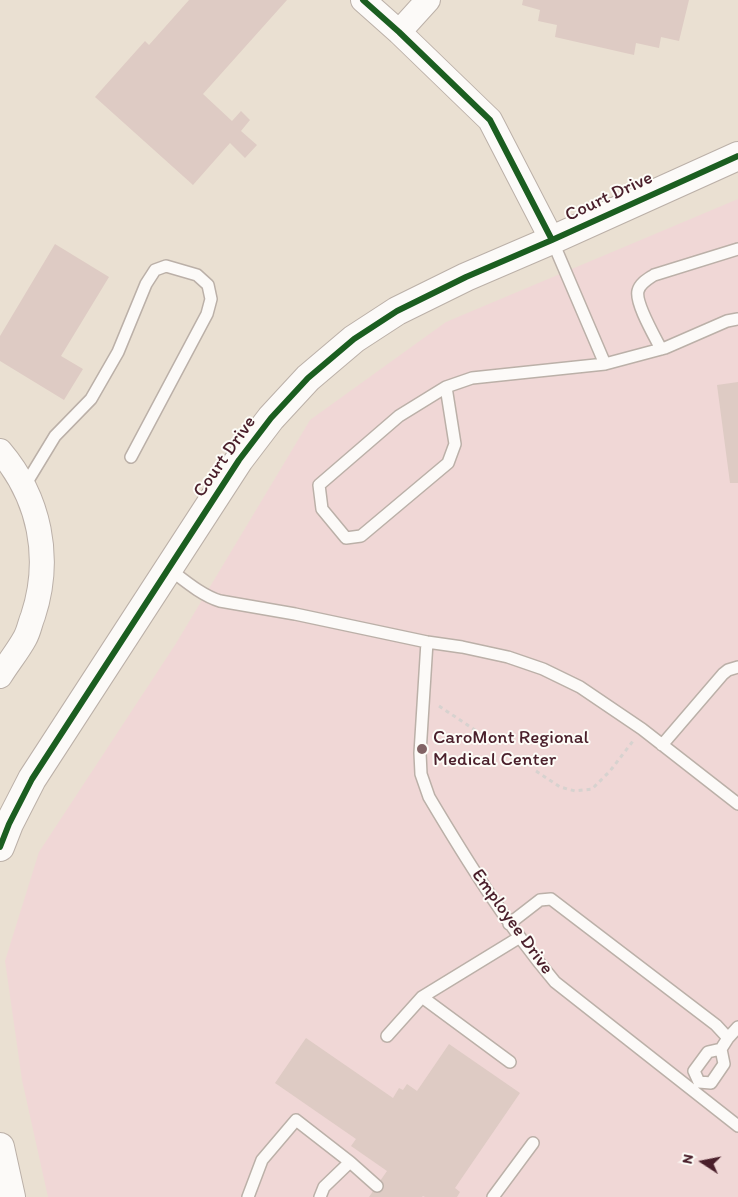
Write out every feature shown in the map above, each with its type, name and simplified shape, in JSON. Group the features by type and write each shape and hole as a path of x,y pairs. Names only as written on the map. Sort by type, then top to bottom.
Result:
{"street":[{"path":"363,0 490,120 552,240"},
{"path":"399,32 428,0"},
{"name":"Court Drive","path":"3,830 32,779 239,460 271,418 321,366 354,339 397,311 466,276 552,240 738,156"},
{"path":"0,452 11,464 32,504 40,532 42,569 40,591 26,636 0,676"},
{"path":"0,1147 11,1197"}],"lane":[{"path":"552,240 605,364"},
{"path":"660,349 638,301 638,291 644,281 654,275 738,249"},
{"path":"24,487 55,436 91,400 118,352 146,284 155,270 166,266 197,275 208,285 211,299 207,314 131,457"},
{"path":"446,387 455,444 448,463 361,536 346,538 322,509 319,485 399,416 446,387 472,378 605,364 660,349 727,321 738,319"},
{"path":"168,568 200,592 220,601 296,614 427,642 471,649 508,657 543,669 580,687 642,729 738,804"},
{"name":"Employee Drive","path":"427,642 420,753 422,774 429,796 510,924 555,982 696,1087 738,1126"},
{"path":"662,744 723,674 728,670 738,667"},
{"path":"510,924 540,900 550,899 716,1025 728,1038"},
{"path":"387,1036 422,997 520,936"},
{"path":"422,997 510,1062"},
{"path":"721,1049 708,1052 694,1071 696,1087 711,1083 724,1064 721,1049 738,1027"},
{"path":"248,1197 262,1160 296,1120 350,1162 377,1186"},
{"path":"493,1197 533,1143"},
{"path":"320,1197 324,1188 350,1162"}],"path":[{"path":"424,696 484,736"},
{"path":"536,771 560,787 575,791 592,789 610,771 642,729"}],"shaded area":[{"name":"CaroMont Regional Medical Center","path":"738,199 738,1197 48,1197 22,1080 5,961 39,852 175,645 310,420 446,322"}],"building":[{"path":"189,0 287,0 203,94 232,121 241,111 250,120 241,131 257,145 245,158 230,143 193,185 95,97 145,41 149,45"},
{"path":"523,0 689,0 679,41 661,37 659,48 636,43 634,55 555,37 557,25 538,21 540,10 522,5"},
{"path":"55,244 109,277 61,356 83,369 64,400 0,361 0,336"},
{"path":"738,382 738,483 730,483 717,385"},
{"path":"306,1038 393,1098 399,1088 403,1090 407,1084 417,1091 449,1044 520,1093 455,1188 460,1192 457,1197 369,1197 387,1171 351,1146 356,1139 275,1083"}],"cycle path":[{"path":"363,0 490,120 552,240"},
{"path":"0,847 9,824 32,779 239,460 271,418 308,378 354,339 397,311 466,277 738,156"}],"place":[{"name":"CaroMont Regional Medical Center","path":"422,749"}]}
